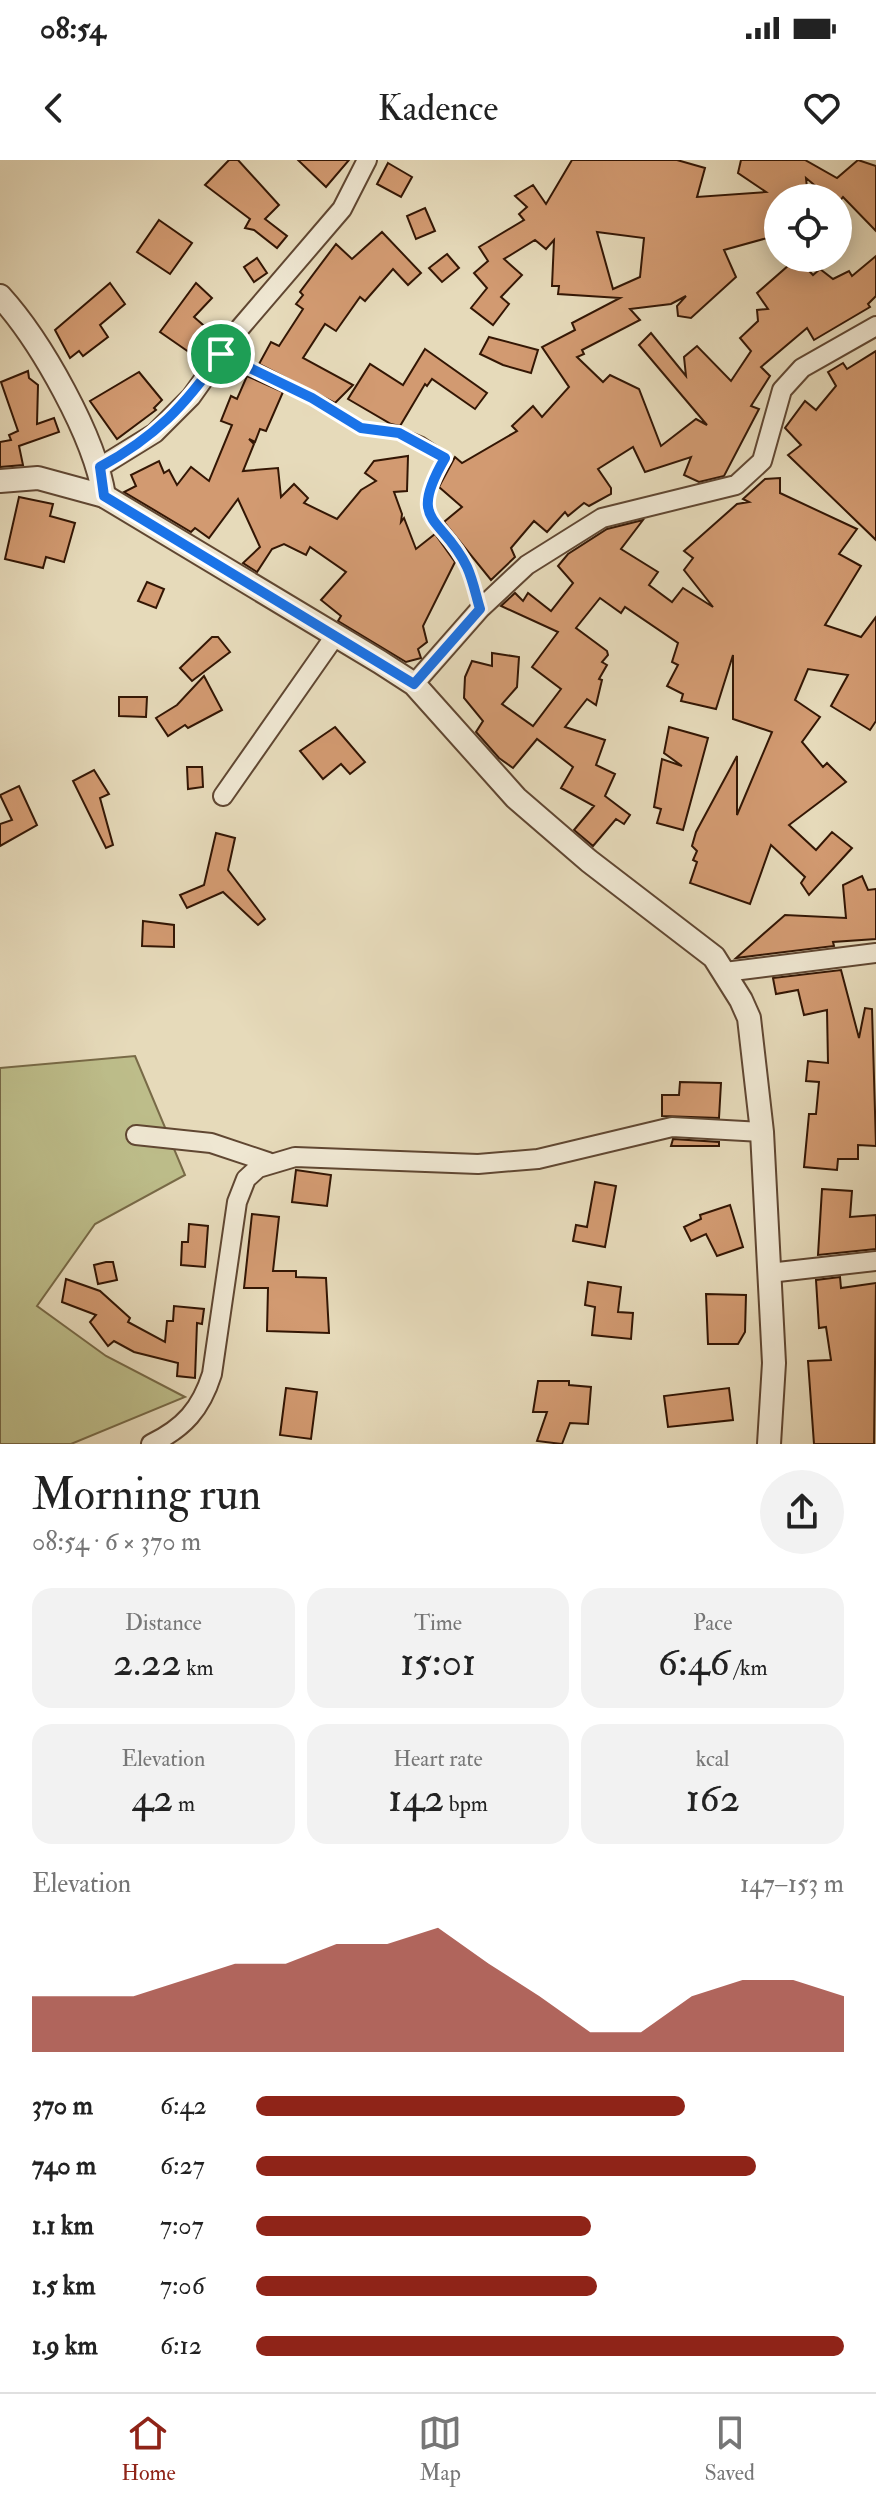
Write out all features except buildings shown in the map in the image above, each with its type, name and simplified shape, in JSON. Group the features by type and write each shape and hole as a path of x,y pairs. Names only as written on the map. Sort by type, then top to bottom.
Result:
{"street":[{"path":"100,467 155,433 191,397 221,354 342,209 367,160"},
{"path":"0,296 54,375 100,467 104,496"},
{"path":"414,684 480,609 527,565 602,518 736,485 762,461 782,390 802,368 876,326"},
{"path":"0,481 38,478 104,496 414,684 516,798 589,861 714,957 749,1018 762,1132 774,1363 769,1444"},
{"path":"223,796 335,636"},
{"path":"725,972 876,953"},
{"path":"136,1135 211,1143 268,1162 317,1157 478,1164 538,1159 672,1127 762,1132"},
{"path":"151,1444 193,1415 205,1397 212,1374 237,1202 246,1179 268,1162"},
{"path":"769,1273 876,1261"}],"lane":[{"path":"221,354 312,398 361,428 399,433 445,458 427,489 430,519 466,566 480,609"}],"green space":[{"path":"135,1056 185,1175 95,1224 37,1306 106,1356 185,1397 71,1444 0,1444 0,1068"}],"route":[{"path":"221,354 312,398 361,428 399,433 421,442 445,458 427,489 430,519 466,566 480,609 414,684 104,496 100,467 155,433 191,397 221,354"}]}
